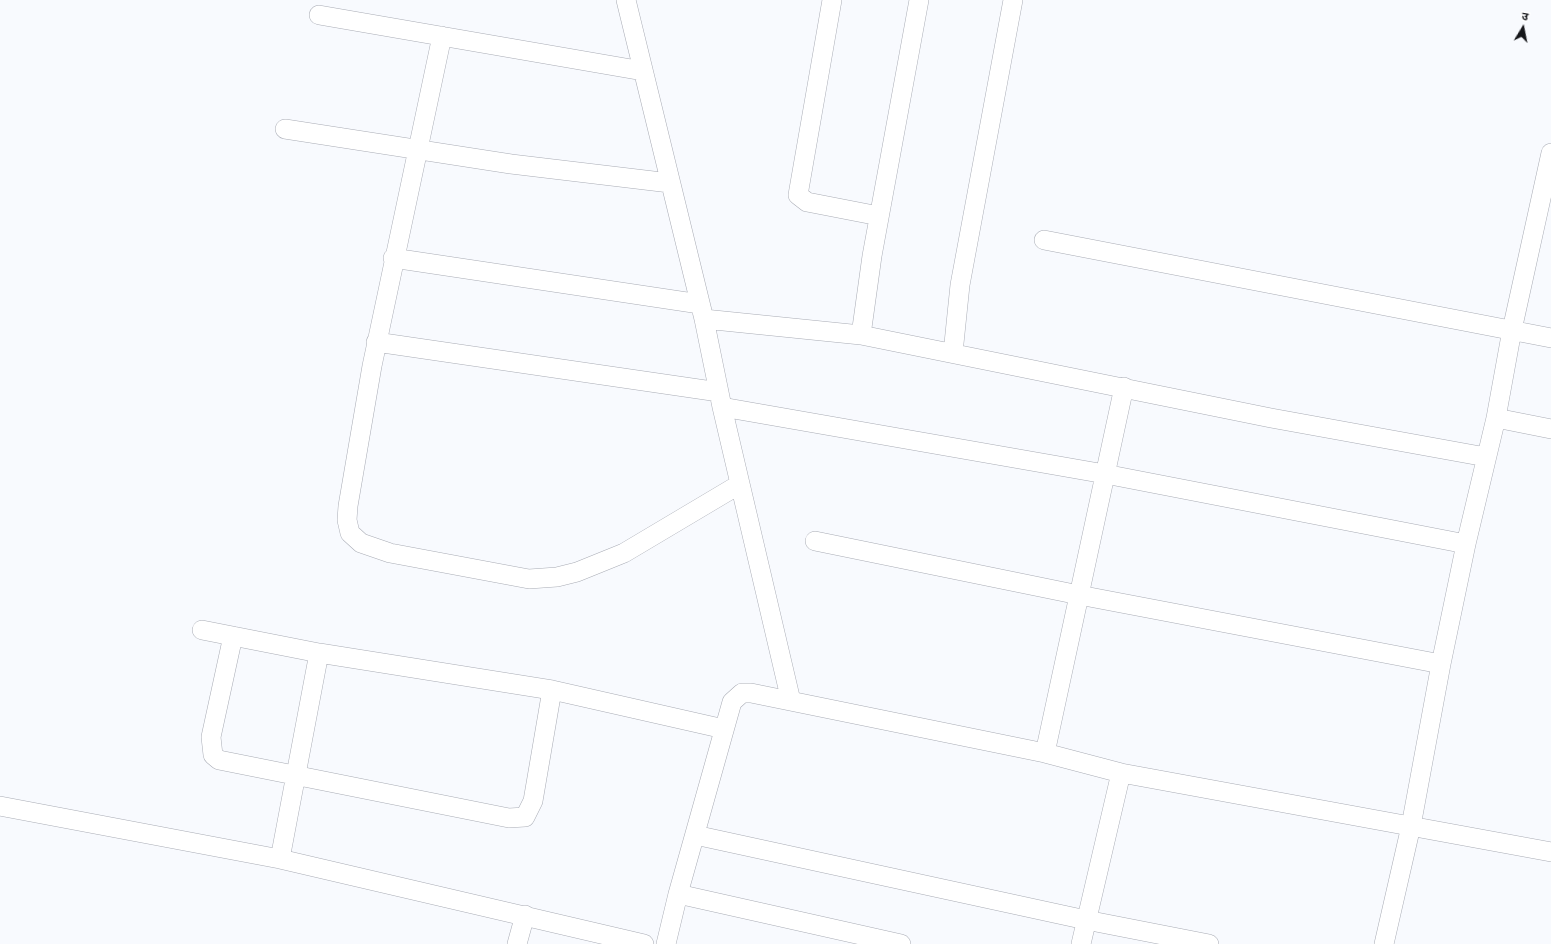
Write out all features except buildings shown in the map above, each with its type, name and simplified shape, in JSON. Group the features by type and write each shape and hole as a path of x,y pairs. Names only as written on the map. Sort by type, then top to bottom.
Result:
{"street":[{"path":"626,0 702,312 790,701"},
{"path":"832,0 798,194 807,202 880,216"},
{"path":"861,334 880,216 919,0"},
{"path":"953,353 960,285 1013,0"},
{"path":"319,15 643,71"},
{"path":"442,36 376,342 347,520 350,533 361,543 403,556 529,579 557,577 577,572 624,553 740,484"},
{"path":"284,129 418,148 511,164 670,183"},
{"path":"1384,944 1411,826 1441,664 1466,544 1496,418 1512,330 1551,152"},
{"path":"1044,240 1551,338"},
{"path":"393,258 702,312 861,334 1271,418 1486,457"},
{"path":"376,342 721,400 1466,544"},
{"path":"1045,753 1124,387"},
{"path":"1496,418 1551,429"},
{"path":"815,541 1079,595 1441,664"},
{"path":"202,630 319,654 552,690 724,729"},
{"path":"233,636 211,738 213,755 219,760 510,818 525,817 533,801 552,690"},
{"path":"280,859 319,654"},
{"path":"666,944 678,894 732,702 742,693 751,693 1045,753 1121,773 1551,852"},
{"path":"1081,944 1121,773"},
{"path":"0,806 280,859 644,944"},
{"path":"695,835 1086,920 1209,944"},
{"path":"678,894 901,944"},
{"path":"517,944 525,915"}]}
